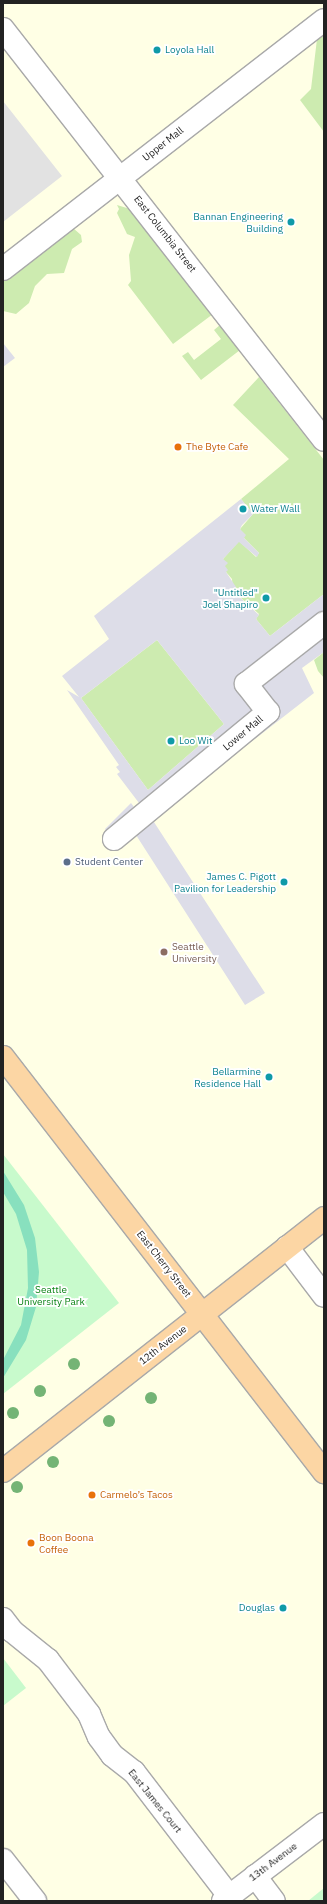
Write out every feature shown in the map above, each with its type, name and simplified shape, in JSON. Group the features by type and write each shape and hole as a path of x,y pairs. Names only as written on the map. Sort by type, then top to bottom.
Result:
{"main road":[{"name":"East Cherry Street","path":"3,1058 323,1468"},
{"name":"12th Avenue","path":"3,1471 324,1218"}],"street":[{"name":"Upper Mall","path":"3,269 324,20"},
{"name":"East Columbia Street","path":"3,29 121,177 324,440"},
{"name":"Lower Mall","path":"114,839 268,712 246,684 324,623"},
{"path":"287,1247 324,1296"},
{"name":"East James Court","path":"3,1619 12,1631 48,1660 89,1714 99,1737 112,1755 134,1772 226,1898"},
{"name":"13th Avenue","path":"226,1898 324,1824"},
{"path":"3,1860 35,1901"},
{"path":"255,1876 274,1901"}],"shaded area":[{"name":"Seattle University","path":"3,3 324,3 324,1901 3,1901"},
{"path":"3,101 62,176 3,222"},
{"path":"3,343 15,358 3,367"},
{"path":"241,499 253,514 240,529 246,535 244,538 259,553 257,557 239,542 223,559 228,563 225,566 228,570 226,572 236,587 233,591 259,615 256,619 270,636 324,594 324,652 302,668 314,693 152,819 265,993 245,1005 136,835 120,848 105,829 131,803 134,807 139,803 117,774 120,772 116,767 119,765 67,690 79,697 62,676 109,639 94,616","holes":["157,640 224,724 148,790 81,698"]}],"green space":[{"path":"324,33 324,132 300,100 311,89 317,39"},
{"path":"117,205 130,209 213,314 173,344 128,285 131,281 129,255 135,237 127,234 117,213 119,209"},
{"path":"73,228 81,235 82,242 72,249 64,273 47,274 35,286 29,303 16,314 3,311 3,281"},
{"path":"220,325 240,350 201,380 182,356 188,352 194,360 221,339 214,330"},
{"path":"259,377 324,460 324,594 270,636 256,619 259,614 233,591 232,579 226,572 223,559 239,541 256,557 259,553 244,538 240,529 253,514 241,499 289,459 233,405"},
{"path":"157,640 224,724 148,790 81,698"},
{"path":"324,652 324,678 318,671 314,660"},
{"name":"Seattle University Park","path":"3,1154 119,1303 3,1394"},
{"path":"3,1171 24,1205 35,1238 39,1272 36,1307 26,1340 3,1378 3,1360 21,1325 28,1288 27,1250 16,1214 3,1192"},
{"path":"3,1658 26,1688 3,1706"},
{"path":"324,1888 324,1901 308,1901"}],"place":[{"name":"Loyola Hall","path":"157,50"},
{"name":"Bannan Engineering Building","path":"291,222"},
{"name":"The Byte Cafe","path":"178,447"},
{"name":"Water Wall","path":"243,509"},
{"name":"\"Untitled\" Joel Shapiro","path":"266,598"},
{"name":"Loo Wit","path":"171,741"},
{"name":"Student Center","path":"67,862"},
{"name":"James C. Pigott Pavilion for Leadership","path":"284,882"},
{"name":"Seattle University","path":"164,952"},
{"name":"Bellarmine Residence Hall","path":"269,1077"},
{"name":"Carmelo’s Tacos","path":"92,1495"},
{"name":"Boon Boona Coffee","path":"31,1543"},
{"name":"Douglas","path":"283,1608"}]}
